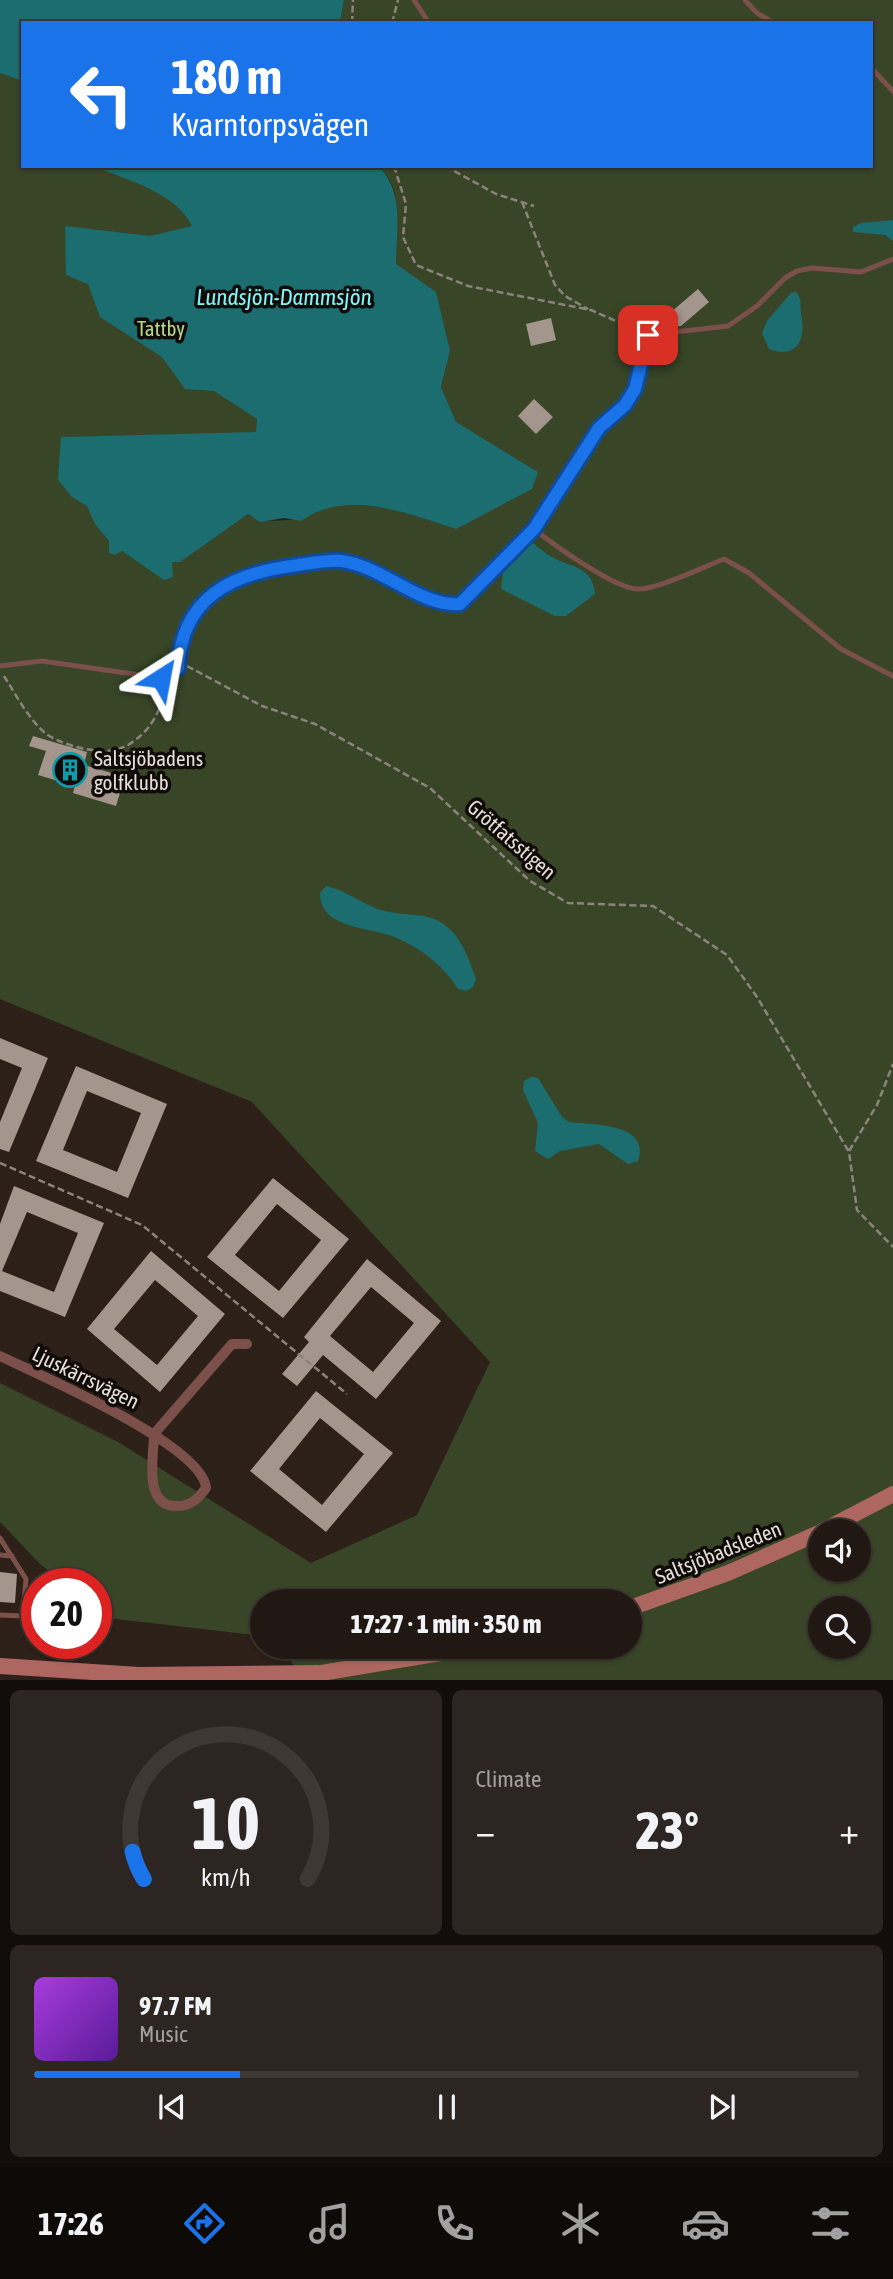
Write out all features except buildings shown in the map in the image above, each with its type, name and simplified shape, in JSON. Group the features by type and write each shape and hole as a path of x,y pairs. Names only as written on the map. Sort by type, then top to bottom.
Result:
{"main road":[{"name":"Saltsjöbadsleden","path":"846,1519 893,1494"},
{"name":"Saltsjöbadsleden","path":"642,1604 728,1573 808,1538"},
{"path":"286,1680 403,1659"},
{"path":"0,1666 139,1675 318,1673"}],"street":[{"path":"154,1434 232,1344 247,1344"},
{"name":"Ljuskärrsvägen","path":"0,1356 154,1434 202,1475 206,1488 196,1501 178,1507 159,1499 153,1478 154,1434"}],"lane":[{"path":"414,0 428,21"},
{"path":"745,0 757,13 771,21"},
{"path":"873,70 893,91"},
{"path":"0,668 42,661 161,678 178,668 179,644 187,622 205,601 230,584 260,570 340,561 394,579 445,605 460,604 534,529 599,428 625,405 635,389 648,335 728,326 757,306 785,278 797,271 811,268 861,272 893,259"},
{"path":"534,529 558,548 622,586 640,590 724,559 749,573 841,649 893,676"},
{"path":"0,1615 23,1616 26,1579 2,1540"},
{"path":"0,1555 12,1556"}],"path":[{"path":"352,21 353,0"},
{"path":"393,21 398,0"},
{"path":"395,168 406,204 403,237 416,265 468,286 591,310"},
{"path":"449,168 496,194 534,206"},
{"path":"522,202 555,285 565,296 648,335"},
{"name":"Grötfatsstigen","path":"178,668 190,666 262,706 315,724 430,788 530,881 568,903 653,906 679,926 727,955 757,997 849,1152"},
{"path":"0,668 46,734 78,746 108,751 134,741 150,726 160,708 161,678"},
{"path":"893,1064 877,1105 849,1152 857,1210 893,1247"},
{"path":"0,1163 142,1224 347,1394"}],"green space":[{"name":"Tattby","path":"0,0 21,21 21,168 292,168 348,397 189,554 248,514 267,521 301,520 338,506 358,505 398,511 456,529 538,472 456,423 441,387 450,351 399,271 394,249 396,201 388,178 380,168 873,168 873,21 340,21 344,0 893,0 893,1680 305,1680 289,1659 642,1659 642,1589 250,1589 250,1635 112,1618 112,1568 45,1568 0,1522 0,1383 118,1442 311,1563 417,1515 490,1362 252,1102 0,999"}],"water":[{"path":"0,0 344,0 340,21 21,21 21,80 0,73"},
{"name":"Lundsjön-Dammsjön","path":"102,168 380,168 387,176 396,199 396,264 436,292 450,351 441,387 456,422 538,472 532,489 456,529 398,511 358,505 319,511 301,521 284,518 260,522 248,514 180,562 172,562 173,577 164,580 122,551 114,555 109,553 109,541 95,524 87,506 72,497 58,480 61,437 256,432 257,419 214,391 185,389 162,357 100,317 88,284 66,275 65,226 150,236 192,226 176,206 154,191"},
{"path":"893,220 893,241 885,235 853,232 853,227 861,223"},
{"path":"796,292 800,299 801,338 794,349 779,352 769,349 762,333 767,321 791,293"},
{"path":"532,542 549,556 587,574 595,594 566,616 555,616 501,589 503,573"},
{"path":"326,886 381,910 424,916 444,924 458,939 468,958 476,979 473,987 466,991 458,989 437,964 402,940 336,920 322,905 320,893"},
{"path":"531,1077 538,1078 562,1117 569,1122 617,1128 636,1139 640,1149 638,1161 628,1164 599,1144 560,1151 548,1159 535,1151 538,1123 523,1090 524,1081"}],"place":[{"name":"Saltsjöbadens golfklubb","path":"70,770"}],"route":[{"path":"161,678 178,668 179,644 187,622 205,601 230,584 260,570 340,561 394,579 445,605 460,604 534,529 599,428 625,405 635,389 648,335"}]}
